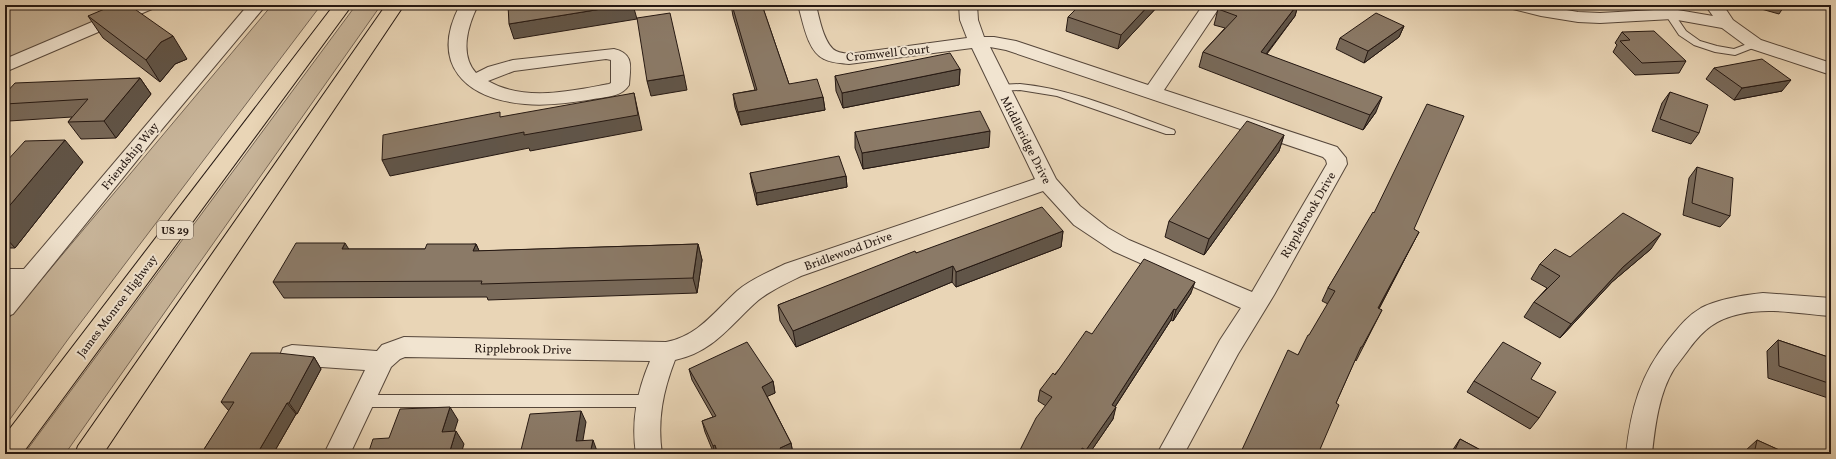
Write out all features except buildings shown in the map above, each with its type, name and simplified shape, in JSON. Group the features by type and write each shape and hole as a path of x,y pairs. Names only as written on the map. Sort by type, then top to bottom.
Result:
{"highway":[{"path":"267,107 329,5"},
{"name":"James Monroe Highway","path":"6,454 343,5"},
{"path":"88,454 396,5"}],"street":[{"path":"5,66 146,5"},
{"name":"Friendship Way","path":"5,308 156,124 257,5"},
{"path":"469,5 462,17 457,32 457,48 461,64 474,81 486,90 508,97 544,99 615,88 620,85 621,68 620,57 614,54 606,54 513,66 495,71 474,81"},
{"name":"Cromwell Court","path":"807,5 821,48 828,54 837,58 849,59 978,42"},
{"name":"Middleridge Drive","path":"968,5 970,27 999,88 1047,182 1062,201 1083,221 1108,238 1138,254 1233,293 1255,304"},
{"path":"1153,92 1212,5"},
{"path":"1519,5 1541,11 1578,17 1600,18 1670,14 1727,24"},
{"path":"1714,5 1727,24 1755,44 1831,69"},
{"name":"Ripplebrook Drive","path":"978,42 994,42 1010,45 1330,152 1336,158 1337,164 1266,289 1255,304 1229,348 1170,454"},
{"name":"Bridlewood Drive","path":"666,352 685,348 700,340 728,316 746,297 768,282 793,270 1047,182"},
{"path":"5,278 30,278"},
{"path":"1639,454 1642,428 1649,398 1663,365 1692,327 1711,314 1740,305 1764,302 1831,306"},
{"name":"Ripplebrook Drive","path":"337,454 382,361 391,352 404,347 666,352"},
{"path":"648,454 646,437 648,401 654,381 666,352"},
{"path":"292,355 382,361"}],"lane":[{"path":"1670,14 1682,33 1697,43 1715,49 1735,52 1755,44"},
{"path":"999,88 1034,88 1060,94 1170,132"},
{"path":"363,401 648,401"}],"shaded area":[{"path":"5,5 135,5 5,62"},
{"path":"272,5 321,5 69,338 5,426 5,323"},
{"path":"356,5 381,5 65,454 24,454"}]}
